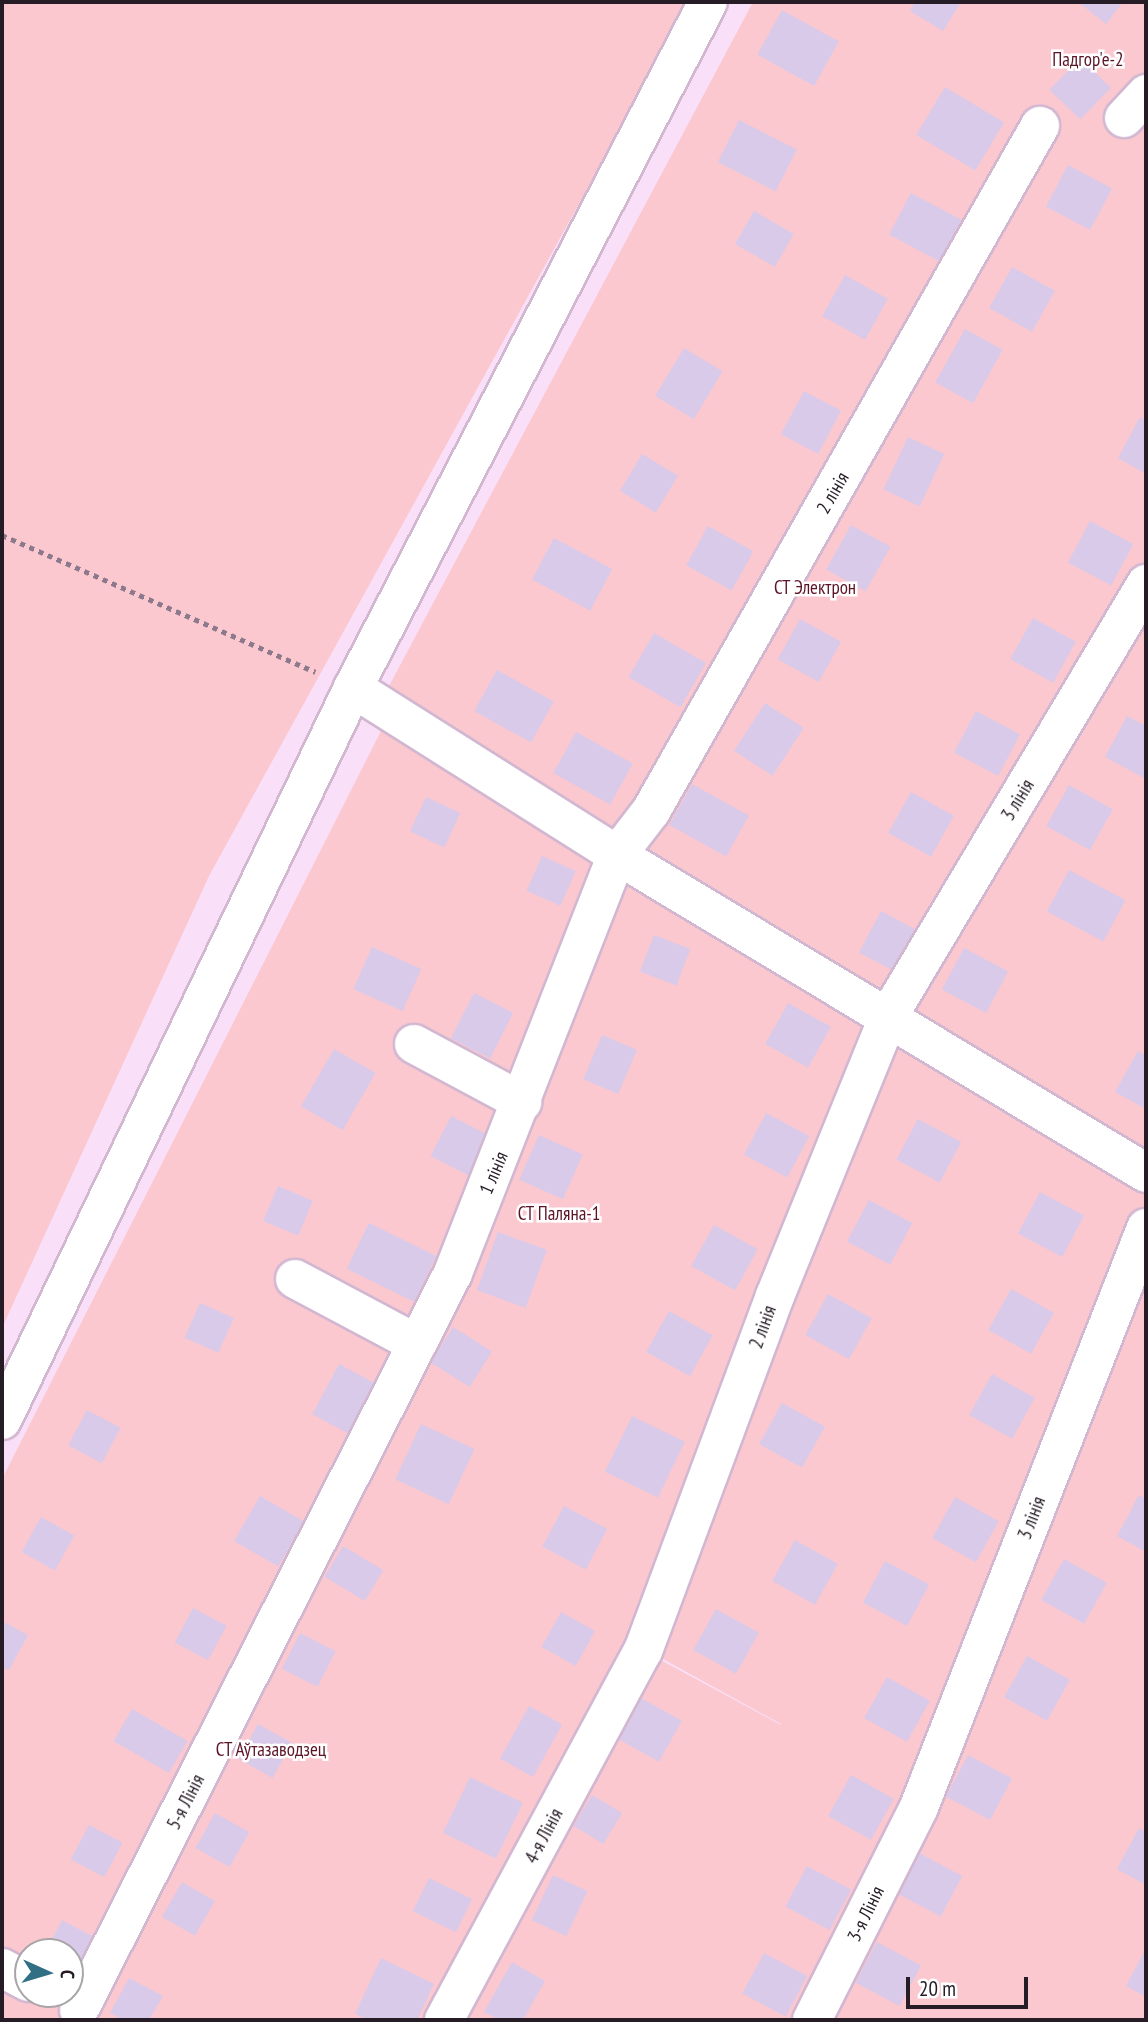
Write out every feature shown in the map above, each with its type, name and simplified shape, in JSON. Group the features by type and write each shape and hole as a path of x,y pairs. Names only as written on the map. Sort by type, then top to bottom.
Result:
{"street":[{"path":"2,1420 353,688 708,2"},
{"name":"2 лінія","path":"617,855 652,811 1040,126"},
{"name":"3 лінія","path":"889,1016 1146,584"},
{"path":"353,688 617,855 889,1016 1146,1173"},
{"name":"1 лінія","path":"350,1482 453,1273 523,1102 617,855"},
{"name":"2 лінія","path":"645,1647 775,1296 889,1016"},
{"path":"414,1044 523,1102"},
{"name":"3 лінія","path":"919,1807 1146,1228"},
{"path":"295,1279 418,1344"},
{"name":"5-я Лінія","path":"84,1991 350,1482"},
{"name":"4-я Лінія","path":"444,2020 645,1647"},
{"name":"3-я Лінія","path":"812,2020 919,1807"}],"path":[{"path":"2,535 353,688"}],"green space":[{"path":"2,2 690,2 209,876 2,1328"},
{"path":"753,2 1146,2 1146,2020 2,2020 2,1479 380,733 380,703","holes":["645,1649 781,1724 655,1657"]}],"building":[{"path":"915,2 961,2 943,31 910,11"},
{"path":"1078,2 1123,2 1106,24"},
{"path":"782,10 839,42 814,86 757,55"},
{"path":"1080,58 1111,88 1080,120 1049,90"},
{"path":"945,87 1004,123 975,171 916,135"},
{"path":"739,120 797,150 776,191 718,162"},
{"path":"1068,165 1112,188 1090,230 1046,206"},
{"path":"911,193 968,223 945,265 889,234"},
{"path":"754,211 794,234 775,267 735,244"},
{"path":"1012,267 1055,291 1032,332 989,308"},
{"path":"845,275 888,299 865,340 822,316"},
{"path":"965,329 1003,350 973,403 935,382"},
{"path":"684,348 723,371 694,419 655,396"},
{"path":"804,391 841,411 818,454 781,434"},
{"path":"1140,417 1146,421 1146,474 1118,458"},
{"path":"908,437 944,454 920,506 883,490"},
{"path":"642,454 678,476 656,512 620,491"},
{"path":"1090,521 1133,544 1111,586 1068,562"},
{"path":"851,525 890,547 866,591 826,570"},
{"path":"708,526 753,551 732,591 686,565"},
{"path":"554,538 612,569 590,610 532,579"},
{"path":"1033,618 1076,642 1053,683 1010,659"},
{"path":"800,619 841,642 819,682 778,659"},
{"path":"654,633 706,663 680,707 628,677"},
{"path":"497,670 554,702 531,743 474,711"},
{"path":"765,703 804,728 773,776 734,751"},
{"path":"976,711 1020,734 998,776 954,752"},
{"path":"1127,716 1146,726 1146,779 1105,757"},
{"path":"576,732 633,764 610,805 553,773"},
{"path":"692,784 749,816 726,857 669,825"},
{"path":"1069,785 1113,809 1090,850 1046,826"},
{"path":"911,792 954,816 931,857 888,833"},
{"path":"426,797 460,813 444,847 410,831"},
{"path":"542,856 576,871 560,906 527,891"},
{"path":"1069,870 1126,900 1103,942 1047,911"},
{"path":"881,911 924,934 902,976 859,952"},
{"path":"654,935 690,949 676,985 640,971"},
{"path":"372,947 421,969 403,1011 353,989"},
{"path":"964,948 1008,971 986,1013 942,989"},
{"path":"474,993 513,1013 490,1058 451,1038"},
{"path":"788,1003 831,1027 808,1068 765,1044"},
{"path":"602,1035 637,1050 618,1094 583,1079"},
{"path":"334,1049 376,1073 343,1130 301,1106"},
{"path":"1138,1051 1146,1056 1146,1109 1115,1092"},
{"path":"766,1113 809,1136 787,1178 744,1154"},
{"path":"451,1116 488,1135 468,1175 431,1156"},
{"path":"918,1119 961,1142 940,1183 896,1160"},
{"path":"539,1135 583,1155 563,1199 519,1180"},
{"path":"278,1186 313,1201 298,1236 263,1221"},
{"path":"1040,1192 1084,1215 1062,1257 1018,1233"},
{"path":"869,1200 912,1223 890,1265 847,1241"},
{"path":"369,1223 436,1256 414,1302 347,1269"},
{"path":"714,1225 758,1249 735,1290 691,1266"},
{"path":"498,1232 547,1250 526,1308 477,1290"},
{"path":"1011,1289 1054,1313 1031,1354 988,1330"},
{"path":"828,1294 872,1318 849,1359 805,1335"},
{"path":"200,1303 234,1318 218,1353 185,1338"},
{"path":"669,1311 713,1335 690,1376 646,1352"},
{"path":"453,1327 492,1351 470,1387 431,1363"},
{"path":"339,1364 376,1384 349,1434 312,1414"},
{"path":"992,1374 1035,1398 1012,1439 969,1415"},
{"path":"782,1403 825,1427 802,1468 759,1444"},
{"path":"87,1410 121,1428 102,1463 68,1445"},
{"path":"632,1416 685,1442 658,1498 605,1472"},
{"path":"421,1424 474,1449 449,1504 395,1479"},
{"path":"1139,1495 1146,1499 1146,1552 1117,1536"},
{"path":"260,1496 304,1522 278,1567 234,1541"},
{"path":"955,1497 999,1521 976,1562 932,1538"},
{"path":"564,1506 607,1529 586,1570 542,1547"},
{"path":"41,1517 74,1535 55,1570 22,1552"},
{"path":"795,1540 838,1564 815,1605 772,1581"},
{"path":"343,1546 383,1570 365,1601 324,1577"},
{"path":"1064,1559 1107,1583 1084,1624 1041,1600"},
{"path":"885,1561 929,1584 907,1626 863,1602"},
{"path":"193,1608 227,1626 208,1660 175,1642"},
{"path":"716,1609 759,1633 736,1674 693,1650"},
{"path":"561,1612 595,1631 576,1666 542,1647"},
{"path":"2,1621 28,1635 9,1670 2,1667"},
{"path":"300,1633 336,1651 317,1687 282,1669"},
{"path":"1027,1656 1070,1680 1047,1721 1004,1697"},
{"path":"887,1677 930,1701 907,1742 864,1718"},
{"path":"639,1697 682,1721 659,1762 616,1738"},
{"path":"529,1706 562,1724 533,1777 500,1758"},
{"path":"132,1709 187,1741 169,1773 114,1741"},
{"path":"258,1724 292,1743 273,1778 239,1759"},
{"path":"968,1755 1012,1778 990,1820 946,1796"},
{"path":"851,1775 894,1799 871,1840 828,1816"},
{"path":"470,1777 523,1803 496,1859 443,1833"},
{"path":"592,1795 622,1813 603,1844 573,1826"},
{"path":"215,1813 249,1832 230,1867 196,1848"},
{"path":"89,1825 123,1843 104,1877 71,1859"},
{"path":"1139,1828 1146,1832 1146,1885 1117,1869"},
{"path":"919,1853 962,1876 941,1917 897,1894"},
{"path":"807,1866 851,1889 830,1930 785,1907"},
{"path":"553,1875 587,1891 566,1936 532,1920"},
{"path":"429,1878 472,1899 456,1932 413,1911"},
{"path":"182,1882 215,1901 195,1936 162,1917"},
{"path":"62,1920 96,1938 84,1959 84,1938 52,1938"},
{"path":"877,1942 921,1965 900,2006 855,1983"},
{"path":"1146,1948 1146,1997 1126,1986"},
{"path":"764,1953 807,1976 786,2017 742,1994"},
{"path":"381,1958 434,1984 417,2020 368,2020 355,2014"},
{"path":"512,1962 545,1981 523,2020 499,2020 484,2012"},
{"path":"129,1978 163,1996 149,2020 123,2020 110,2013"}],"park label":[{"name":"Падгор'е-2","path":"1088,60"},
{"name":"СТ Электрон","path":"815,588"},
{"name":"СТ Паляна-1","path":"559,1214"},
{"name":"СТ Аўтазаводзец","path":"271,1750"}]}
